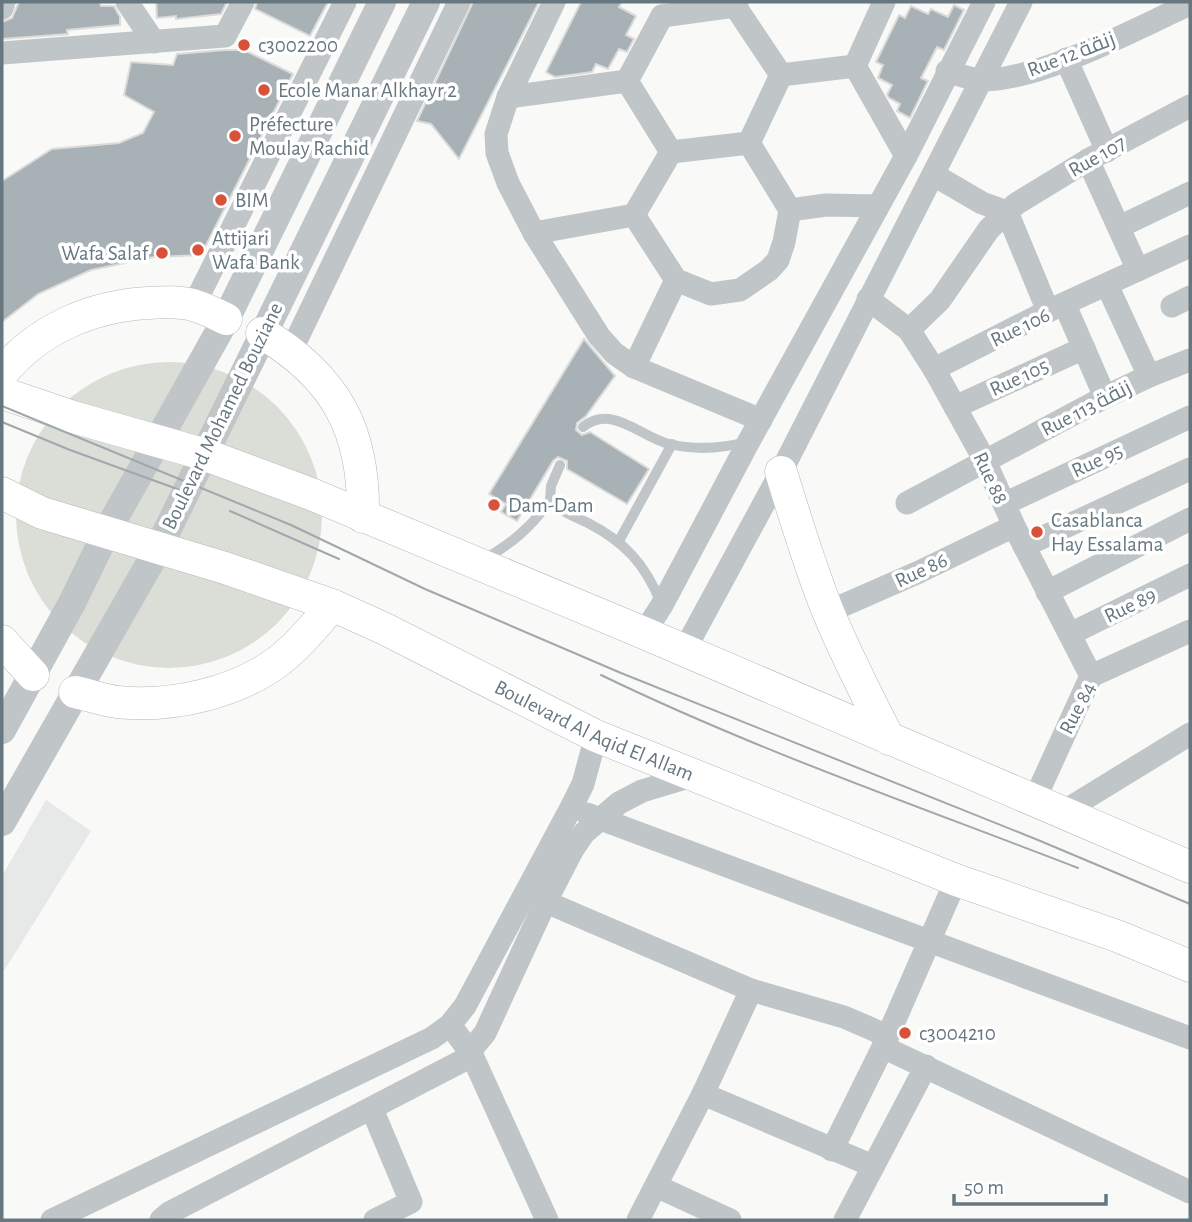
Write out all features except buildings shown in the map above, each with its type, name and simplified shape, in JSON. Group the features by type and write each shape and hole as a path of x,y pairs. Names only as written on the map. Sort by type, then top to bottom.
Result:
{"main road":[{"path":"2,373 36,341 64,324 95,311 128,304 161,302 194,305 226,318"},
{"path":"262,333 291,351 311,369 343,412 354,437 360,463 364,490 363,517"},
{"path":"2,393 73,418 203,454 257,473 644,633 1190,867"},
{"path":"781,472 828,612 855,674 889,739"},
{"name":"Boulevard Al Aqid El Allam","path":"2,492 42,513 225,568 332,605 596,736 956,880 1116,936 1190,966"},
{"path":"75,692 116,701 153,703 220,690 250,678 278,661 303,640 332,605"},
{"path":"2,641 33,675"}],"street":[{"path":"2,8 4,2"},
{"path":"127,2 154,42"},
{"path":"2,53 225,36 243,2"},
{"path":"194,305 345,2"},
{"name":"Boulevard Mohamed Bouziane","path":"2,730 72,603 106,533 226,318 382,2"},
{"name":"Boulevard Mohamed Bouziane","path":"2,822 158,549 426,2"},
{"path":"291,351 459,2"},
{"path":"554,2 508,97 496,134 497,153 508,183 534,233 607,346 634,367 761,421"},
{"path":"855,66 884,2"},
{"path":"644,633 662,605 906,156 984,2"},
{"path":"684,651 781,472 1021,2"},
{"path":"627,82 656,9 736,4 781,75"},
{"name":"Rue 12 زنقة","path":"947,71 982,80 1027,72 1066,59 1190,4"},
{"path":"1066,59 1119,227 1138,270"},
{"path":"781,75 855,66"},
{"path":"855,66 906,156"},
{"path":"749,143 781,75"},
{"path":"508,97 627,82"},
{"path":"627,82 671,152"},
{"name":"Rue 107","path":"909,330 940,300 989,229 1024,198 1097,155 1190,106"},
{"path":"671,152 749,143"},
{"path":"634,215 676,280 711,295 740,290 753,283 778,260 790,210 749,143"},
{"path":"534,233 634,215 671,152"},
{"path":"934,174 982,203 1007,212 1057,308 1084,348 1105,397"},
{"path":"1119,227 1190,193"},
{"path":"790,210 826,205 878,206"},
{"name":"Rue 106","path":"934,369 1190,246"},
{"path":"634,367 676,280"},
{"path":"1107,285 1149,376"},
{"name":"Rue 88","path":"868,299 909,330 934,369 985,461 1019,536 1091,676"},
{"name":"Rue 105","path":"955,407 1084,348"},
{"name":"Rue 113 زنقة","path":"906,503 1105,397 1190,360"},
{"name":"Rue 95","path":"1004,504 1190,417"},
{"name":"Rue 86","path":"828,612 919,572 1190,469"},
{"path":"1047,592 1190,519"},
{"name":"Rue 89","path":"1070,634 1190,575"},
{"name":"Rue 84","path":"1034,800 1091,676 1188,638"},
{"path":"1063,812 1190,734"},
{"path":"161,1220 169,1213 452,1068 471,1053 485,1033 572,806 583,784 596,736"},
{"path":"52,1220 432,1038 450,1025 465,1006 536,898 583,833 598,819 642,791 692,776"},
{"path":"572,806 598,819 1190,1038"},
{"path":"832,1150 885,1041 956,880"},
{"path":"536,898 751,990 844,1017 926,1066 1190,1192"},
{"path":"638,1220 703,1094 751,990"},
{"path":"450,1025 471,1053 547,1220"},
{"path":"845,1220 926,1066"},
{"path":"703,1094 873,1166"},
{"path":"372,1109 414,1211 375,1220"},
{"path":"656,1186 730,1220"}],"lane":[{"path":"583,428 591,421 609,418 672,444 710,448 749,441"},
{"path":"619,541 672,444"},
{"path":"477,564 531,526 550,500 551,485 560,466"},
{"path":"550,500 559,509 619,541 645,570 662,605"}],"shaded area":[{"path":"154,362 184,362 228,373 254,387 278,406 297,430 311,456 322,500 322,530 311,574 297,600 278,624 254,643 214,662 184,668 154,668 110,657 84,643 60,624 50,612 27,574 22,560 16,530 16,500 27,456 41,430 60,406 72,396 110,373 124,368"},
{"path":"46,800 91,831 2,974 2,876"}],"tram line":[{"path":"2,406 291,525 425,589 621,673 1038,840 1190,904"},
{"path":"2,422 191,494"},
{"path":"230,511 339,559"},
{"path":"601,675 778,753 1078,868"}],"place":[{"name":"c3002200","path":"244,45"},
{"name":"Ecole Manar Alkhayr 2","path":"264,90"},
{"name":"Préfecture Moulay Rachid","path":"235,136"},
{"name":"BIM","path":"221,200"},
{"name":"Attijari Wafa Bank","path":"198,250"},
{"name":"Wafa Salaf","path":"162,253"},
{"name":"Dam-Dam","path":"494,505"},
{"name":"Casablanca Hay Essalama","path":"1037,532"},
{"name":"c3004210","path":"905,1033"}]}
